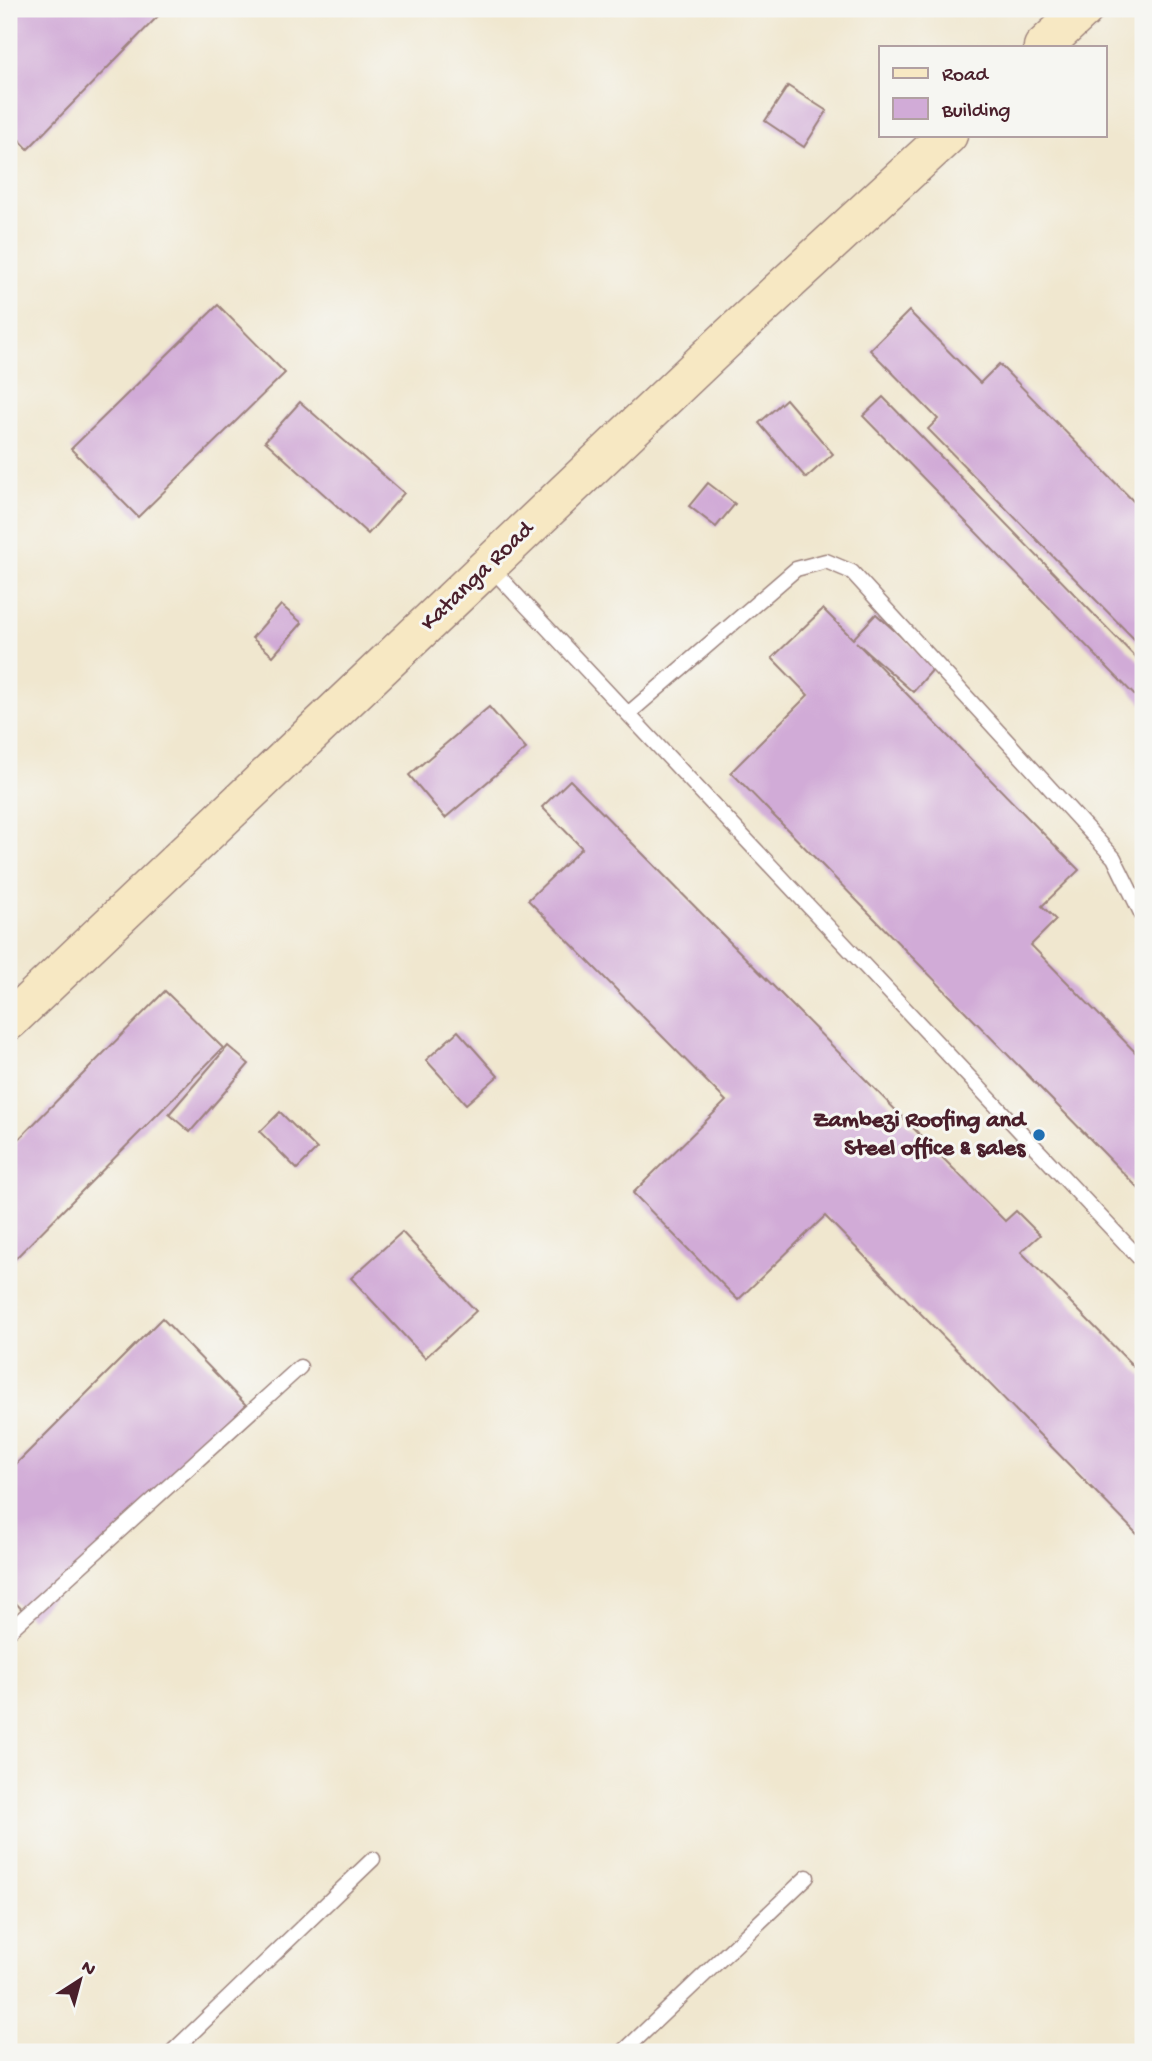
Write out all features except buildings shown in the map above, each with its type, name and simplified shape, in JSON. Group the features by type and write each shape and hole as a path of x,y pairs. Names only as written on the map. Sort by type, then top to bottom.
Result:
{"street":[{"path":"1044,46 1084,9"},
{"name":"Katanga Road","path":"9,1021 730,336 947,136"}],"lane":[{"path":"628,714 796,569 826,561 852,572 1114,858 1143,917"},
{"path":"489,566 1143,1262"},
{"path":"9,1631 300,1367"},
{"path":"172,2052 373,1859"},
{"path":"623,2052 807,1877"}],"place":[{"name":"Zambezi Roofing and Steel office & sales","path":"1039,1135"}]}
